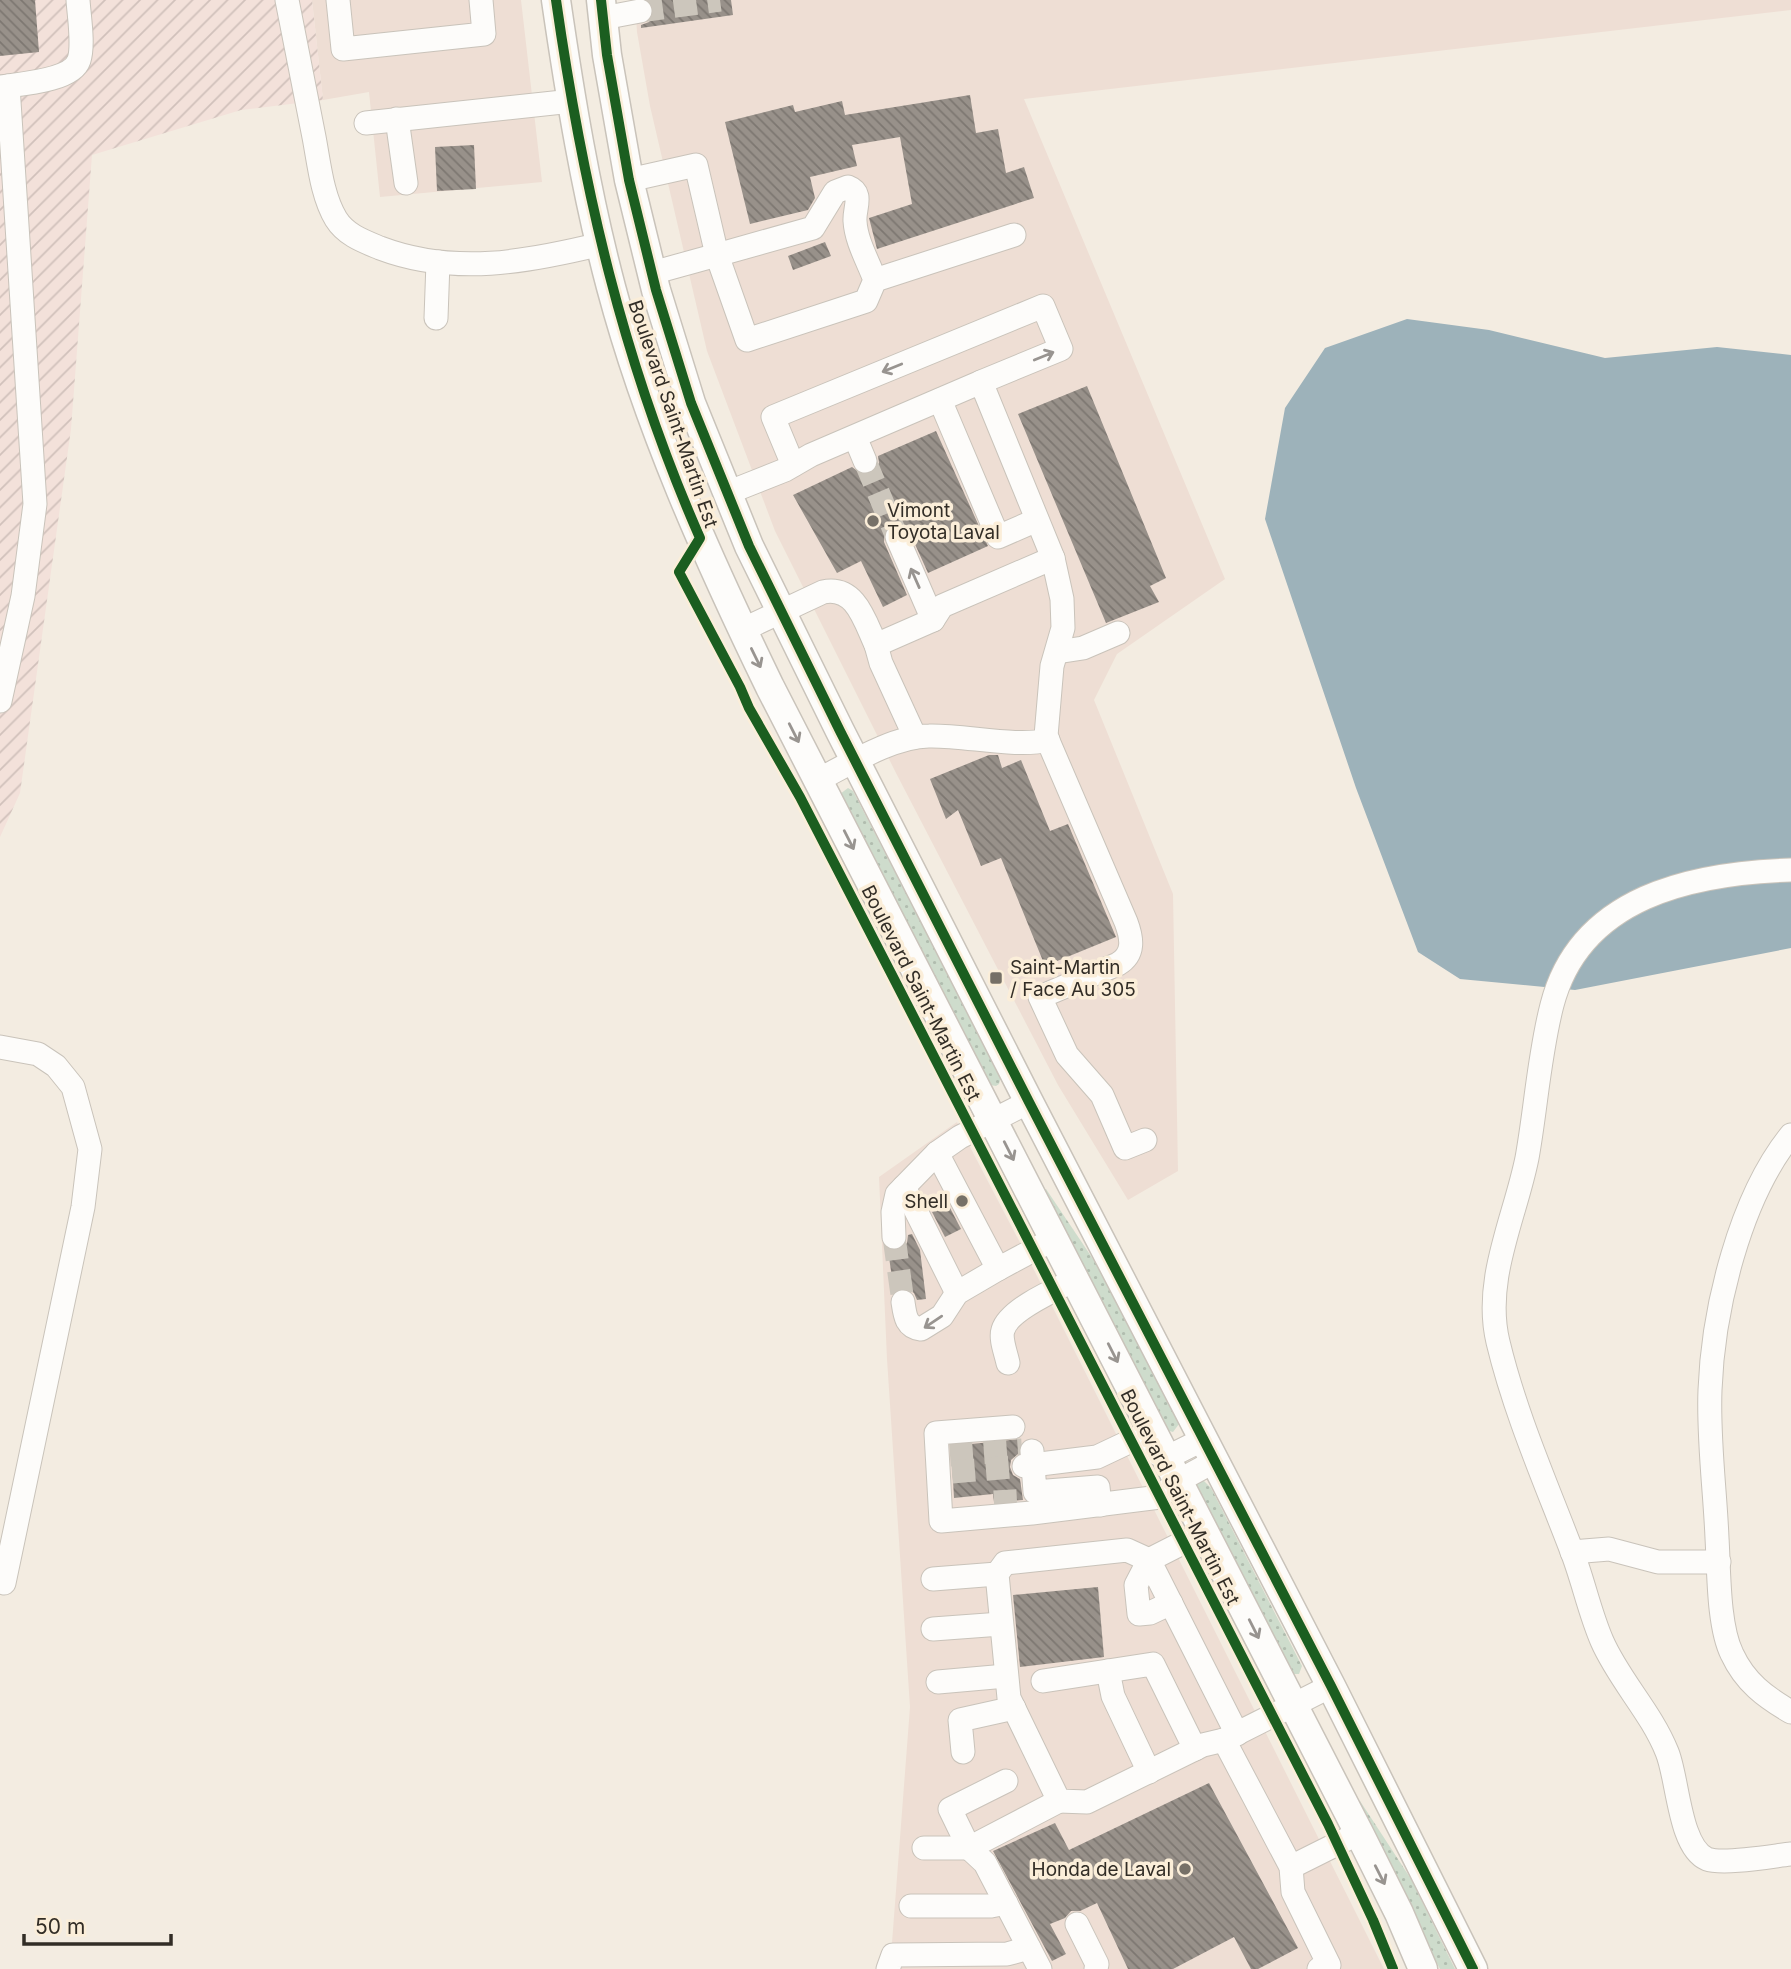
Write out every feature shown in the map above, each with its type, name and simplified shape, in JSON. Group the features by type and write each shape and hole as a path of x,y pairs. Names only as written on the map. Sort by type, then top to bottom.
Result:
{"main road":[{"name":"Boulevard Saint-Martin Est","path":"556,0 572,101 601,244 629,347 658,435 708,558 818,780 1075,1280 1132,1440 1172,1469 1359,1833 1399,1913 1423,1969"},
{"name":"Boulevard Saint-Martin Est","path":"602,9 611,84 629,180 652,273 691,403 727,493 780,612 855,761 1331,1686 1473,1969"}],"lane":[{"path":"0,701 23,596 35,504 4,86 67,74 74,68 80,52 78,0"},
{"path":"287,0 322,179 337,220 347,232 360,240 400,255 472,265 502,264 554,256 601,244"},
{"path":"338,0 343,49 484,34 481,0"},
{"path":"602,9 639,11"},
{"path":"366,123 572,101"},
{"path":"397,119 406,183"},
{"path":"629,180 696,165 717,255 747,340 866,301 874,279 856,230 858,196 848,187 835,192 813,228 717,255 652,273"},
{"path":"874,279 1014,235"},
{"path":"436,318 438,262"},
{"path":"727,493 793,466 811,455 1061,349 1043,306 773,416 793,466"},
{"path":"981,382 1053,558 1064,617 1052,666 1046,725 1048,740 1132,941 1127,956 1118,964 1040,997 1067,1055 1102,1095 1125,1148 1145,1140"},
{"path":"940,400 998,537 1037,520"},
{"path":"855,437 865,461"},
{"path":"897,537 933,620"},
{"path":"876,645 933,620 942,606 1053,558"},
{"path":"742,630 823,592 835,590 844,593 858,607 915,737"},
{"path":"1056,652 1083,648 1118,633"},
{"path":"818,780 855,761 915,737 958,736 1032,743 1048,740"},
{"path":"1791,870 1730,873 1690,881 1626,906 1600,926 1579,948 1562,975 1552,1003 1526,1160 1497,1275 1493,1307 1497,1339 1508,1377 1532,1449 1572,1552 1591,1615 1603,1643 1667,1752 1686,1830 1695,1848 1707,1859 1791,1854"},
{"path":"0,1046 38,1054 56,1066 73,1087 90,1149 83,1207 4,1583"},
{"path":"894,1237 895,1198 937,1153 960,1137 1029,1102"},
{"path":"1791,1135 1767,1171 1740,1234 1730,1266 1717,1332 1710,1390 1720,1589 1730,1650 1752,1685 1768,1699 1791,1712"},
{"path":"937,1153 998,1269"},
{"path":"904,1187 957,1293"},
{"path":"903,1303 908,1322 914,1328 921,1329 942,1316 957,1293 1054,1239"},
{"path":"1007,1363 1004,1326 1028,1305 1075,1280"},
{"path":"1013,1427 936,1433 944,1464 942,1521 1160,1497 1172,1469 1210,1450"},
{"path":"1091,1506 1098,1487 1035,1492 1028,1458 1132,1440"},
{"path":"1030,1500 1091,1506"},
{"path":"941,1507 994,1502"},
{"path":"1171,1603 1150,1613 1139,1614 1136,1585 1149,1560 1205,1532"},
{"path":"1572,1552 1609,1549 1658,1562 1719,1562"},
{"path":"1059,1801 1009,1698 996,1574 1005,1563 1127,1550 1149,1560 1171,1603 1291,1867 1293,1892 1329,1965 1319,1969"},
{"path":"933,1579 996,1574"},
{"path":"933,1629 1001,1624"},
{"path":"1043,1681 1153,1664 1195,1749"},
{"path":"1108,1671 1112,1696 1149,1772"},
{"path":"938,1682 1006,1676"},
{"path":"924,1848 969,1848 1059,1801 1087,1802 1195,1749 1231,1737 1331,1686"},
{"path":"963,1752 960,1720 1014,1708"},
{"path":"1006,1781 950,1809 969,1848 985,1863 1040,1969"},
{"path":"1291,1867 1359,1833"},
{"path":"911,1906 992,1906 1006,1903"},
{"path":"1077,1924 1097,1964 1096,1969"},
{"path":"888,1969 893,1955 1007,1954 1029,1948"}],"shaded area":[{"path":"0,0 312,0 323,100 241,110 92,155 71,429 20,793 0,837"},
{"path":"312,0 521,0 542,182 380,197 369,92 323,100"},
{"path":"635,0 1791,0 1791,10 1024,99 1225,579 1117,654 1094,700 1173,894 1178,1171 1128,1200 1058,1085 896,773 775,531 707,351 650,106 637,32"},
{"path":"957,1122 1029,1260 1384,1969 890,1969 910,1707 887,1359 879,1177"}],"green space":[{"path":"848,788 853,791 1001,1077 996,1086 990,1085 840,794"},
{"path":"1046,1189 1097,1265 1179,1424 1173,1432 1166,1430 1043,1190"},
{"path":"1203,1480 1211,1488 1302,1666 1299,1674 1292,1674 1195,1488 1196,1484"},
{"path":"1360,1801 1411,1879 1455,1969 1440,1969 1356,1803"}],"water":[{"path":"1407,319 1489,330 1605,358 1717,347 1791,355 1791,948 1575,990 1460,979 1418,952 1356,788 1265,519 1285,408 1325,348"}],"building":[{"path":"0,0 35,0 39,52 0,56"},
{"path":"648,0 731,0 733,15 641,28 653,15 654,8"},
{"path":"970,95 976,133 998,129 1006,173 1024,167 1034,198 877,249 869,218 912,204 900,137 852,145 857,166 810,177 815,198 808,210 750,224 725,122 793,105 795,112 842,101 845,115"},
{"path":"474,145 476,189 437,191 435,147"},
{"path":"825,242 831,256 793,270 788,256"},
{"path":"1087,386 1166,578 1150,586 1159,602 1106,623 1018,414"},
{"name":"Vimont Toyota Laval","path":"936,431 988,546 928,573 909,531 899,523 891,525 885,529 884,542 907,595 883,607 861,561 837,573 793,495 852,467 863,475 871,474 879,463 878,456"},
{"path":"989,755 998,755 1002,768 1021,760 1050,831 1068,824 1116,937 1045,966 1001,858 981,866 958,810 946,819 930,779"},
{"path":"948,1204 961,1229 945,1237 932,1212"},
{"path":"912,1234 920,1250 926,1299 917,1300 914,1293 908,1289 900,1288 894,1292 888,1250 902,1248 907,1243 908,1235"},
{"path":"1021,1439 1018,1454 1011,1460 1010,1467 1013,1475 1020,1479 1023,1500 994,1502 993,1494 954,1498 951,1446"},
{"path":"1098,1587 1104,1657 1020,1667 1013,1595"},
{"name":"Honda de Laval","path":"1209,1783 1298,1948 1258,1969 1251,1969 1234,1937 1173,1969 1128,1969 1097,1903 1080,1911 1071,1911 1065,1918 1050,1924 1066,1954 1052,1961 993,1851 1055,1823 1069,1850"}],"tunnel":[{"path":"640,11 720,0"},
{"path":"865,461 897,537"},
{"path":"894,1237 903,1302"},
{"path":"950,1455 1022,1450"},
{"path":"952,1472 1024,1466"},
{"path":"994,1502 1030,1500"}],"cycle path":[{"path":"556,0 579,139 609,274 649,407 700,538 679,572 749,708 800,797 1328,1824 1393,1969"},
{"path":"601,0 607,55 629,180 656,290 691,403 749,546 840,731 1331,1686 1473,1969"}],"place":[{"name":"Vimont Toyota Laval","path":"873,521"},
{"name":"Saint-Martin / Face Au 305","path":"996,978"},
{"name":"Shell","path":"962,1201"},
{"name":"Honda de Laval","path":"1185,1869"}]}
